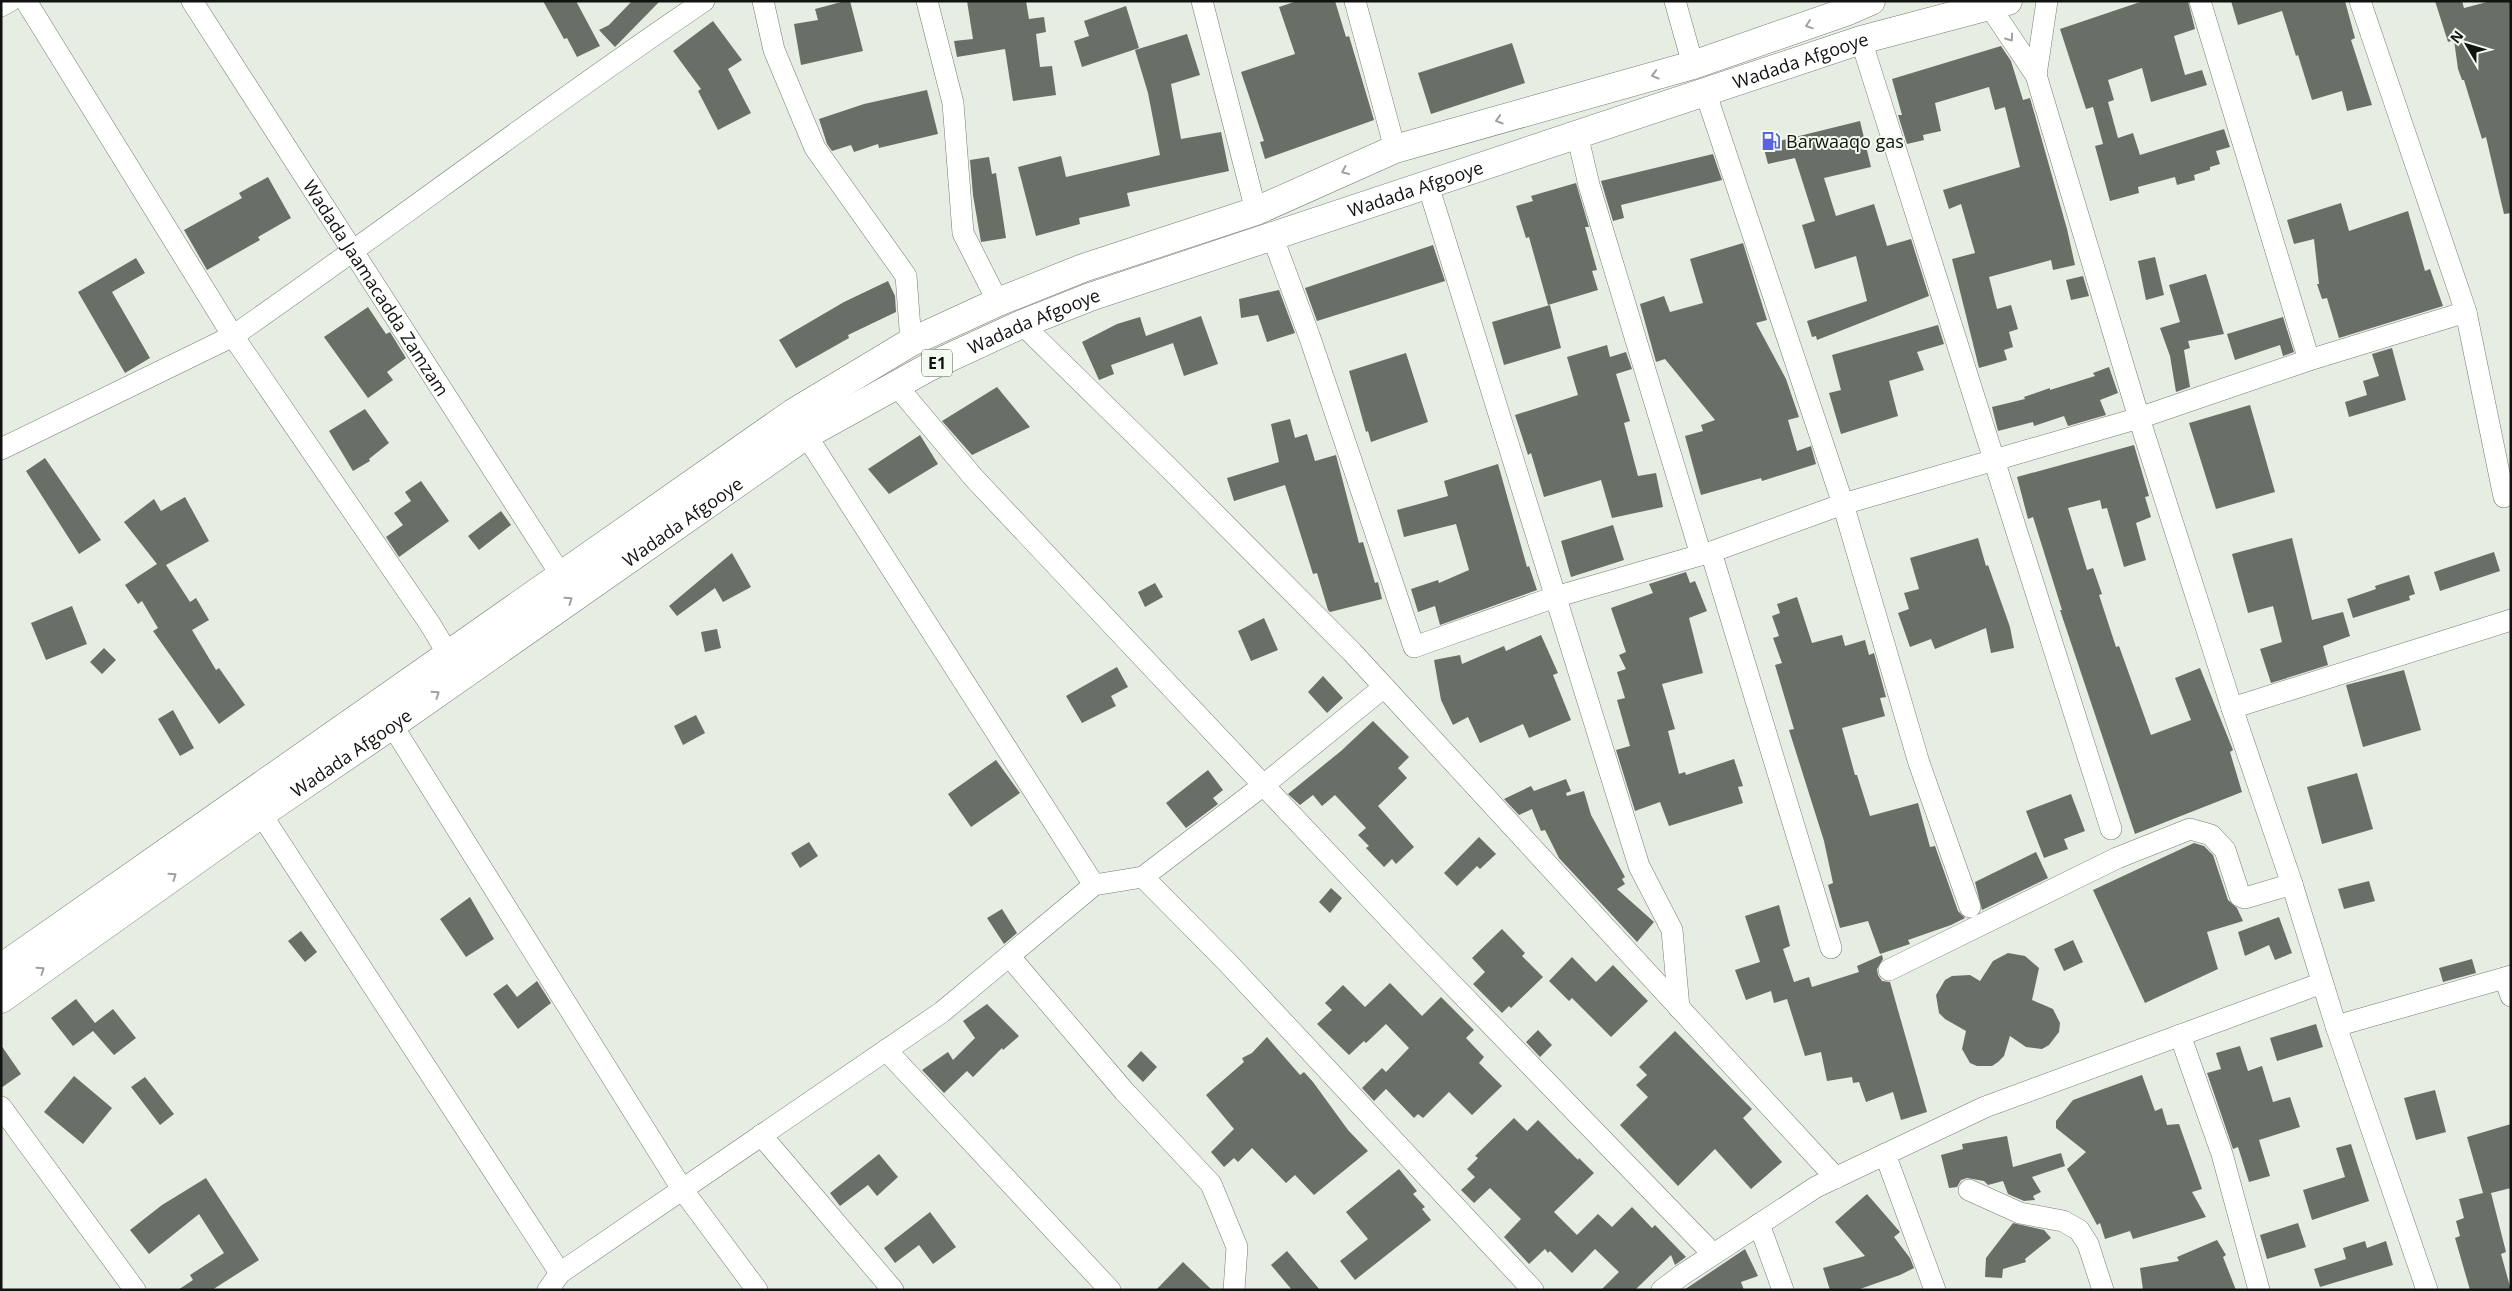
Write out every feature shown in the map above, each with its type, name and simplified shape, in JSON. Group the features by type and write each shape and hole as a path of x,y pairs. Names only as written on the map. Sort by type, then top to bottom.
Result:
{"highway":[{"name":"Wadada Afgooye","path":"1,999 261,814 392,725 806,435 929,367 1022,324 1090,297 1273,238 1577,134 1861,40 1994,3"},
{"name":"Wadada Afgooye","path":"1,968 792,413 911,342 998,302 1083,268 1256,211 1395,149 1693,65 1855,5"}],"street":[{"path":"1,6 10,1"},
{"path":"26,1 233,336 448,654"},
{"name":"Wadada Jaamacadda Zamzam","path":"192,1 352,253 561,575"},
{"path":"1,449 233,336 352,253 596,74 704,1"},
{"path":"764,1 774,50 816,148 906,276 911,342"},
{"path":"927,1 953,103 963,233 998,302"},
{"path":"1202,1 1256,211"},
{"path":"1355,1 1395,149"},
{"path":"1675,1 1693,65"},
{"path":"2036,75 2047,1"},
{"path":"2200,1 2309,360"},
{"path":"2360,1 2466,312 2504,497"},
{"path":"1994,3 2036,75 2139,418 2232,708 2292,884 2336,1026 2427,1290"},
{"path":"1861,40 2111,829"},
{"path":"1705,91 1843,504 1919,763 1970,907"},
{"path":"1577,134 1589,185 1831,948"},
{"path":"1428,185 1639,866 1672,930 1679,1008"},
{"path":"1273,238 1310,338 1414,647 1555,597 1706,554 1843,504 2139,418 2309,360 2466,312"},
{"path":"1022,324 1170,468 1384,687 1836,1178"},
{"path":"896,385 974,478 1265,784 1414,945 1713,1254"},
{"path":"806,435 1094,885"},
{"path":"2232,708 2511,620"},
{"path":"261,814 554,1281 682,1189 942,1012 1094,885 1143,877 1265,784 1384,687"},
{"path":"392,725 682,1189 757,1290"},
{"path":"1889,970 2117,858 2190,829 2211,835 2225,850 2240,896 2245,898 2292,884"},
{"path":"1143,877 1227,962 1533,1290"},
{"path":"1009,956 1124,1091 1210,1184 1237,1247 1234,1290"},
{"path":"1662,1290 1713,1254 1816,1187 1985,1107 2322,983"},
{"path":"2336,1026 2509,983"},
{"path":"2180,1035 2222,1154 2259,1290"},
{"path":"886,1050 1110,1290"},
{"path":"1,1107 135,1290"},
{"path":"761,1135 894,1290"},
{"path":"1885,1154 1935,1290"},
{"path":"1969,1190 2020,1213 2063,1221 2079,1230 2088,1244 2103,1290"},
{"path":"1759,1224 1783,1290"}],"building":[{"path":"543,1 576,1 600,46 577,57 567,38 564,39"},
{"path":"632,1 660,1 615,47 599,30 609,25"},
{"path":"850,1 863,51 801,65 794,24 818,20 815,9"},
{"path":"967,1 1026,1 1029,19 1044,17 1046,32 1036,34 1040,67 1052,66 1056,95 1013,101 1005,49 957,57 954,41 973,39"},
{"path":"1297,1 1335,1 1346,37 1349,36 1374,120 1265,159 1260,142 1264,141 1241,72 1295,54 1279,7"},
{"path":"2143,1 2188,1 2195,29 2174,36 2185,75 2202,70 2207,85 2151,102 2142,68 2108,80 2114,100 2108,102 2118,138 2133,133 2140,155 2224,129 2230,147 2216,151 2220,164 2210,167 2210,170 2194,175 2195,180 2177,185 2175,177 2138,187 2139,193 2110,201 2095,146 2103,144 2093,107 2086,109 2060,29"},
{"path":"2231,1 2345,1 2355,38 2351,40 2372,105 2347,111 2342,91 2312,100 2282,11 2238,25"},
{"path":"2435,1 2462,1 2464,8 2491,1 2511,1 2511,213 2504,214 2486,137 2482,139 2464,80 2462,80 2458,69 2454,40 2448,42"},
{"path":"1126,6 1139,48 1082,67 1074,41 1089,36 1084,21"},
{"path":"713,21 742,60 728,69 751,113 718,130 698,91 701,89 673,51"},
{"path":"1187,34 1200,75 1171,84 1181,139 1221,132 1229,171 1127,193 1130,206 1079,218 1080,224 1036,236 1018,167 1061,156 1066,177 1160,155 1148,93 1135,50"},
{"path":"1512,43 1525,83 1431,114 1418,73"},
{"path":"2001,46 2011,61 2023,100 2030,98 2067,229 2075,265 2053,270 2051,260 1989,277 1997,309 2011,305 2018,329 2009,332 2013,347 2004,350 2007,360 1979,368 1952,259 1975,253 1961,204 1949,209 1943,190 2020,167 2005,107 1995,110 1989,87 1935,103 1941,131 1923,135 1924,140 1907,144 1898,115 1902,115 1892,79"},
{"path":"927,90 938,134 879,148 878,144 854,152 851,145 832,151 827,144 819,119 864,104"},
{"path":"1860,121 1871,167 1824,178 1836,216 1874,204 1887,246 1911,239 1929,296 1817,340 1816,336 1812,337 1807,321 1867,301 1856,256 1815,269 1802,225 1815,221 1795,158 1768,164 1763,145"},
{"path":"1713,154 1722,180 1621,205 1624,218 1613,221 1601,181"},
{"path":"989,157 992,174 996,173 1006,238 981,242 973,195 970,160"},
{"path":"268,177 291,218 258,237 260,240 207,270 184,230 242,198 239,193"},
{"path":"1576,183 1589,227 1585,227 1597,270 1592,271 1598,290 1548,305 1529,237 1526,238 1516,206 1533,201 1531,196"},
{"path":"2341,203 2349,231 2408,211 2425,271 2430,269 2443,306 2339,338 2327,298 2322,299 2317,284 2319,284 2314,239 2294,244 2287,220"},
{"path":"1743,243 1767,320 1756,323 1786,379 1799,417 1788,420 1797,451 1811,446 1816,464 1762,481 1761,478 1701,495 1685,436 1703,431 1701,425 1715,420 1665,359 1656,362 1640,304 1664,296 1670,312 1703,303 1690,259"},
{"path":"1433,245 1445,281 1317,321 1305,288"},
{"path":"2155,257 2164,295 2146,300 2138,261"},
{"path":"136,258 145,273 112,292 150,358 125,373 78,292"},
{"path":"2206,274 2224,334 2188,341 2190,348 2184,350 2190,387 2176,392 2170,356 2160,328 2180,322 2169,285"},
{"path":"2083,276 2089,296 2071,300 2066,280"},
{"path":"888,281 895,296 896,312 848,335 849,338 796,368 779,340 844,302"},
{"path":"1279,290 1295,333 1267,342 1258,315 1241,318 1239,299"},
{"path":"1550,305 1561,348 1504,365 1492,322"},
{"path":"368,307 386,334 390,332 406,358 387,372 393,380 368,398 324,337"},
{"path":"1201,316 1218,364 1184,376 1173,343 1111,365 1114,374 1099,380 1082,342 1117,324 1140,317 1146,336"},
{"path":"2283,317 2294,352 2283,356 2280,345 2235,360 2227,334"},
{"path":"1938,325 1944,344 1917,352 1924,370 1889,381 1898,416 1841,434 1829,393 1841,390 1832,355"},
{"path":"1607,345 1610,357 1626,352 1632,369 1616,374 1630,421 1624,423 1638,476 1656,473 1663,507 1612,518 1601,480 1544,497 1531,453 1528,455 1515,415 1578,395 1567,357"},
{"path":"2392,348 2406,400 2349,417 2345,402 2367,395 2363,381 2379,376 2372,354"},
{"path":"1406,353 1428,422 1371,442 1368,431 1366,432 1349,371"},
{"path":"2109,367 2118,393 2100,400 2106,415 2068,426 2064,416 2034,426 2033,422 1998,431 1992,407 2025,399 2024,397 2050,388 2050,390 2095,376 2093,373"},
{"path":"997,387 1030,427 972,455 942,421"},
{"path":"2250,405 2275,492 2216,509 2189,423"},
{"path":"365,409 389,443 369,459 370,461 353,471 329,431"},
{"path":"1290,419 1295,438 1307,434 1315,461 1336,455 1359,543 1363,542 1375,583 1378,582 1382,599 1330,612 1328,610 1317,573 1313,574 1285,485 1234,501 1227,478 1279,462 1271,424"},
{"path":"920,435 938,464 889,494 868,469"},
{"path":"2134,445 2149,496 2145,497 2151,517 2136,523 2146,560 2124,567 2107,508 2102,509 2100,500 2068,508 2087,570 2093,568 2102,594 2099,595 2116,647 2119,646 2151,735 2191,720 2175,678 2200,668 2233,750 2230,752 2242,792 2135,834 2060,610 2062,610 2033,517 2028,519 2017,477"},
{"path":"45,458 101,540 79,554 26,471"},
{"path":"1498,464 1527,567 1529,566 1537,590 1440,625 1435,606 1418,612 1411,589 1438,580 1439,583 1469,570 1456,524 1404,537 1397,510 1448,496 1444,481"},
{"path":"421,481 449,521 399,557 386,537 403,525 394,513 411,501 405,492"},
{"path":"185,497 209,541 166,565 190,602 196,598 209,620 192,630 216,670 219,668 245,705 219,724 153,631 158,628 142,601 138,604 125,585 157,564 124,522 154,499 161,511"},
{"path":"501,511 511,525 479,550 468,536"},
{"path":"1613,525 1624,560 1571,577 1561,541"},
{"path":"1978,538 1986,566 1988,565 2010,627 2014,648 1991,653 1986,628 1935,649 1931,639 1910,647 1898,613 1909,609 1904,593 1919,589 1910,558"},
{"path":"2292,538 2312,620 2343,612 2350,636 2323,646 2328,665 2271,683 2260,649 2282,642 2273,606 2248,613 2232,554"},
{"path":"2494,552 2500,571 2440,591 2434,572"},
{"path":"732,553 751,587 723,602 715,588 677,616 669,606"},
{"path":"1686,572 1690,583 1695,581 1707,611 1689,618 1703,673 1662,684 1675,729 1668,731 1679,774 1685,772 1686,775 1734,759 1743,786 1738,787 1743,803 1669,826 1660,802 1635,811 1616,750 1630,746 1617,700 1625,698 1617,672 1626,669 1619,655 1626,652 1611,608 1653,593 1649,584"},
{"path":"2409,575 2415,594 2409,596 2410,600 2353,618 2347,599 2376,589 2375,586"},
{"path":"1155,583 1163,597 1145,607 1138,592"},
{"path":"1797,597 1812,643 1842,635 1845,646 1865,640 1869,655 1874,653 1886,697 1880,698 1885,716 1842,728 1855,775 1857,775 1870,816 1918,803 1930,847 1935,846 1958,911 1965,918 1908,940 1910,944 1880,954 1868,921 1840,928 1828,885 1833,883 1824,841 1789,730 1794,729 1775,665 1782,663 1773,638 1779,636 1772,616 1780,613 1777,604"},
{"path":"72,606 87,644 46,660 31,623"},
{"path":"1264,618 1278,650 1251,661 1238,631"},
{"path":"717,629 721,648 705,652 701,632"},
{"path":"1541,635 1558,673 1553,675 1571,720 1529,738 1523,724 1480,743 1468,717 1453,725 1441,700 1434,660 1460,655 1462,664 1504,646 1506,651"},
{"path":"104,648 116,660 102,674 90,662"},
{"path":"1117,667 1128,687 1111,696 1116,706 1082,723 1066,696"},
{"path":"2404,670 2421,730 2363,747 2346,685"},
{"path":"1323,676 1343,698 1327,713 1308,692"},
{"path":"173,710 194,748 180,756 158,719"},
{"path":"696,715 705,733 683,745 674,726"},
{"path":"1373,721 1409,757 1398,768 1407,778 1378,806 1414,847 1396,864 1392,859 1384,867 1366,848 1369,846 1358,835 1366,828 1335,795 1322,806 1313,795 1300,805 1288,794 1341,751"},
{"path":"996,760 1020,793 971,827 948,794"},
{"path":"1208,770 1223,790 1213,798 1218,804 1186,828 1166,803"},
{"path":"2357,773 2373,829 2322,844 2307,787"},
{"path":"1566,779 1571,791 1566,793 1567,796 1584,791 1591,815 1625,877 1622,879 1625,884 1617,889 1654,922 1637,942 1559,858 1545,830 1541,831 1532,809 1519,815 1504,799 1531,786 1534,791"},
{"path":"2071,794 2085,831 2064,839 2068,849 2044,858 2026,811"},
{"path":"1479,837 1496,854 1480,869 1477,866 1457,886 1444,873"},
{"path":"809,842 818,856 800,868 791,853"},
{"path":"2194,843 2204,846 2213,855 2228,900 2237,908 2243,921 2207,932 2218,969 2145,1003 2093,890"},
{"path":"2036,852 2048,878 1982,910 1975,882"},
{"path":"2369,881 2375,901 2344,909 2338,889"},
{"path":"1331,888 1342,898 1330,913 1319,902"},
{"path":"470,897 494,939 466,957 440,919"},
{"path":"1779,905 1790,946 1783,949 1794,982 1809,977 1812,987 1859,972 1857,966 1882,955 1883,959 1877,969 1878,975 1882,981 1890,982 1927,1112 1901,1120 1893,1092 1866,1102 1859,1082 1853,1083 1852,1077 1827,1081 1821,1052 1805,1056 1787,999 1774,1003 1771,991 1746,1000 1735,970 1760,962 1745,916"},
{"path":"1002,909 1017,933 1004,944 987,918"},
{"path":"2279,917 2292,953 2275,960 2269,945 2245,956 2238,932"},
{"path":"1502,929 1525,953 1522,956 1543,977 1511,1008 1509,1006 1502,1013 1473,984 1485,972 1472,958"},
{"path":"301,931 317,952 305,962 288,941"},
{"path":"2073,940 2083,962 2064,971 2054,949"},
{"path":"2008,953 2025,956 2039,968 2032,1000 2053,1009 2060,1023 2059,1032 2049,1045 2042,1049 2026,1047 2010,1036 2004,1056 1998,1062 1992,1066 1977,1066 1970,1063 1962,1049 1966,1031 1945,1019 1939,1013 1936,995 1945,980 1952,976 1970,975 1980,981 1993,961"},
{"path":"1572,957 1596,982 1613,965 1648,1001 1611,1037 1572,998 1569,1001 1549,981"},
{"path":"2472,959 2476,973 2443,982 2439,968"},
{"path":"537,981 551,1003 518,1029 493,994 507,984 517,997"},
{"path":"1390,983 1422,1016 1441,997 1474,1030 1466,1038 1484,1057 1479,1063 1502,1086 1472,1115 1449,1092 1423,1118 1418,1114 1414,1118 1386,1089 1374,1101 1362,1088 1382,1068 1386,1072 1409,1048 1386,1024 1366,1043 1364,1041 1349,1055 1317,1024 1332,1010 1325,1003 1343,985 1365,1007"},
{"path":"76,999 95,1023 113,1009 136,1038 114,1055 93,1031 73,1046 51,1018"},
{"path":"987,1004 1019,1036 1003,1050 1002,1048 973,1077 967,1071 944,1093 922,1070 948,1052 953,1060 975,1038 963,1021"},
{"path":"2316,1024 2323,1047 2277,1061 2270,1038"},
{"path":"1538,1030 1552,1045 1540,1057 1526,1042"},
{"path":"1675,1031 1752,1109 1743,1118 1782,1162 1751,1189 1715,1149 1678,1186 1620,1125 1648,1097 1636,1085 1647,1075 1639,1067"},
{"path":"1267,1037 1300,1075 1304,1072 1313,1082 1348,1130 1368,1151 1314,1195 1295,1175 1286,1183 1252,1148 1238,1162 1234,1158 1224,1167 1211,1152 1234,1129 1206,1095 1244,1062 1242,1058 1252,1053"},
{"path":"1,1045 21,1074 1,1088"},
{"path":"2240,1046 2248,1071 2262,1066 2273,1102 2290,1097 2300,1127 2259,1140 2270,1176 2249,1182 2238,1147 2233,1149 2207,1073 2221,1069 2216,1053"},
{"path":"1141,1051 1157,1067 1143,1082 1127,1066"},
{"path":"2142,1075 2155,1111 2162,1108 2167,1125 2179,1124 2202,1189 2192,1192 2206,1217 2133,1239 2130,1231 2105,1239 2100,1223 2097,1225 2067,1169 2086,1152 2056,1128 2056,1121 2073,1100"},
{"path":"74,1076 112,1108 83,1144 44,1112"},
{"path":"145,1077 174,1114 160,1125 131,1087"},
{"path":"2435,1090 2446,1132 2416,1140 2404,1098"},
{"path":"1514,1118 1527,1131 1538,1120 1578,1160 1579,1158 1594,1173 1554,1212 1577,1235 1598,1214 1612,1227 1632,1207 1652,1228 1655,1225 1686,1257 1675,1265 1671,1255 1635,1290 1601,1290 1619,1272 1595,1249 1572,1273 1550,1251 1548,1253 1545,1249 1529,1264 1504,1237 1521,1219 1490,1188 1474,1203 1461,1190 1475,1177 1467,1169 1478,1158 1475,1156"},
{"path":"2511,1124 2511,1188 2491,1193 2506,1252 2501,1254 2511,1290 2470,1290 2455,1238 2460,1236 2456,1221 2464,1218 2459,1199 2483,1193 2467,1137"},
{"path":"2007,1136 2013,1167 2061,1153 2065,1166 2032,1177 2041,1192 2033,1196 2035,1200 2024,1201 2008,1194 2003,1181 1988,1185 1984,1181 1967,1178 1961,1180 1957,1187 1949,1188 1941,1155 1963,1149 1962,1144"},
{"path":"2351,1144 2369,1201 2312,1220 2303,1190 2345,1177 2336,1148"},
{"path":"879,1154 898,1177 877,1196 868,1185 840,1206 830,1193"},
{"path":"1399,1169 1417,1191 1413,1194 1425,1207 1422,1209 1431,1220 1355,1280 1340,1261 1368,1239 1346,1212"},
{"path":"206,1178 259,1260 212,1290 178,1290 193,1280 190,1275 224,1253 199,1214 149,1254 130,1230 162,1205"},
{"path":"1867,1194 1900,1232 1894,1237 1910,1258 1914,1268 1857,1290 1830,1290 1823,1268 1865,1256 1835,1222"},
{"path":"930,1212 956,1247 933,1264 919,1245 895,1263 884,1248"},
{"path":"2013,1223 2044,1230 2051,1238 2025,1259 2026,1262 2003,1269 2002,1278 1985,1277 1986,1258"},
{"path":"2298,1223 2306,1247 2267,1259 2260,1235"},
{"path":"2217,1240 2226,1255 2223,1257 2236,1290 2143,1290 2140,1268 2179,1261 2177,1257"},
{"path":"2365,1241 2367,1248 2386,1241 2393,1265 2320,1287 2314,1269 2346,1259 2343,1248"},
{"path":"1745,1249 1758,1276 1741,1282 1744,1290 1684,1290"},
{"path":"1287,1251 1320,1290 1292,1290 1271,1265"},
{"path":"1183,1262 1212,1290 1156,1290"}],"place":[{"name":"Barwaaqo gas","path":"1771,141"}]}
